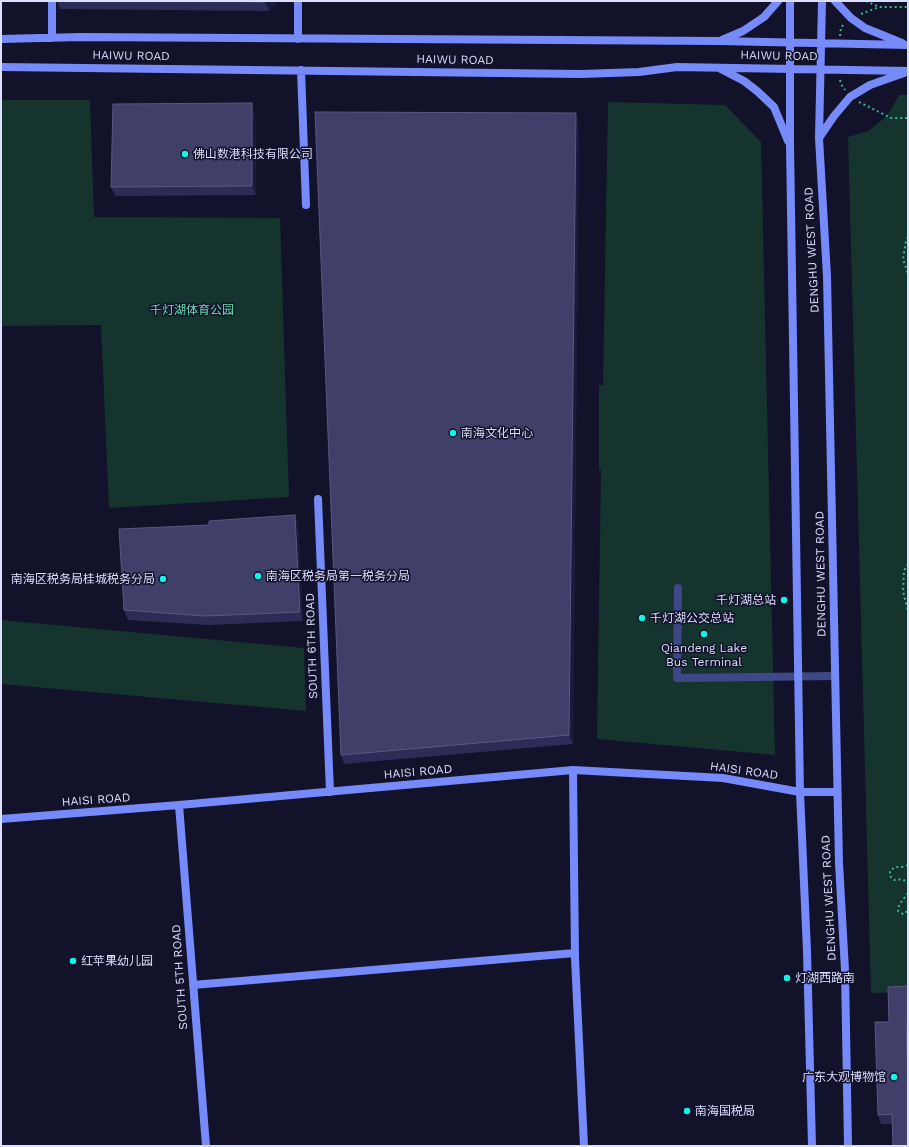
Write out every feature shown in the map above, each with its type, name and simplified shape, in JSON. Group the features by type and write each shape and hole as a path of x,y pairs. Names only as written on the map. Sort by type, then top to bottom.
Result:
{"main road":[{"path":"52,1 52,38"},
{"path":"298,1 298,39"},
{"path":"718,41 743,31 764,17 778,1"},
{"name":"DENGHU WEST ROAD","path":"790,1 790,145 800,792 807,951 812,1146"},
{"name":"DENGHU WEST ROAD","path":"822,1 819,138 827,276 838,863 845,970 848,1146"},
{"path":"835,1 851,18 865,28 907,45"},
{"path":"1,39 718,41 907,45"},
{"name":"HAIWU ROAD","path":"1,67 581,74 639,72 676,67 908,71"},
{"path":"717,67 744,81 774,107 790,145"},
{"path":"301,70 306,206"},
{"path":"819,138 834,116 850,97 870,85 908,71"},
{"name":"SOUTH 6TH ROAD","path":"318,499 330,792"},
{"path":"573,770 575,953 584,1146"},
{"name":"HAISI ROAD","path":"1,819 179,805 573,770 723,778 800,792 837,792"},
{"name":"SOUTH 5TH ROAD","path":"179,805 206,1146"},
{"path":"193,985 575,953"}],"street":[{"path":"678,588 677,678 835,676"}],"path":[{"path":"866,1 879,7 908,8"},
{"path":"840,36 841,27 851,18 879,7"},
{"path":"840,80 850,97 891,118 908,118"},
{"path":"908,236 903,259 908,274"},
{"path":"908,564 904,571 903,591 908,611"},
{"path":"908,865 895,867 890,871 890,876 894,880 902,879 908,884"},
{"path":"908,893 899,905 898,910 903,914 908,911"},
{"path":"865,1076 880,1076"}],"green space":[{"path":"899,95 908,95 908,992 871,993 848,137 868,131 887,116"},
{"name":"千灯湖体育公园","path":"1,100 90,100 94,217 280,218 289,497 109,508 101,325 1,326"},
{"path":"608,102 725,105 761,142 775,755 597,739 601,470 599,470 599,385 603,385"},
{"path":"1,620 304,648 306,711 1,684"}],"building":[{"path":"188,1 266,1 265,2"},
{"name":"佛山数港科技有限公司","path":"252,103 252,186 111,187 113,104"},
{"name":"南海文化中心","path":"315,112 576,113 569,735 341,755"},
{"path":"295,515 300,612 205,616 124,610 119,529 209,525 209,521"},
{"name":"广东大观博物馆","path":"908,986 908,1017 906,1017 908,1146 893,1146 892,1114 878,1115 875,1022 889,1022 888,987"}],"place":[{"name":"佛山数港科技有限公司","path":"185,154"},
{"name":"南海文化中心","path":"453,433"},
{"name":"南海区税务局第一税务分局","path":"258,576"},
{"name":"南海区税务局桂城税务分局","path":"163,579"},
{"name":"千灯湖总站","path":"784,600"},
{"name":"千灯湖公交总站","path":"642,618"},
{"name":"Qiandeng Lake Bus Terminal","path":"704,634"},
{"name":"红苹果幼儿园","path":"73,961"},
{"name":"灯湖西路南","path":"787,978"},
{"name":"广东大观博物馆","path":"894,1077"},
{"name":"南海国税局","path":"687,1111"}]}
